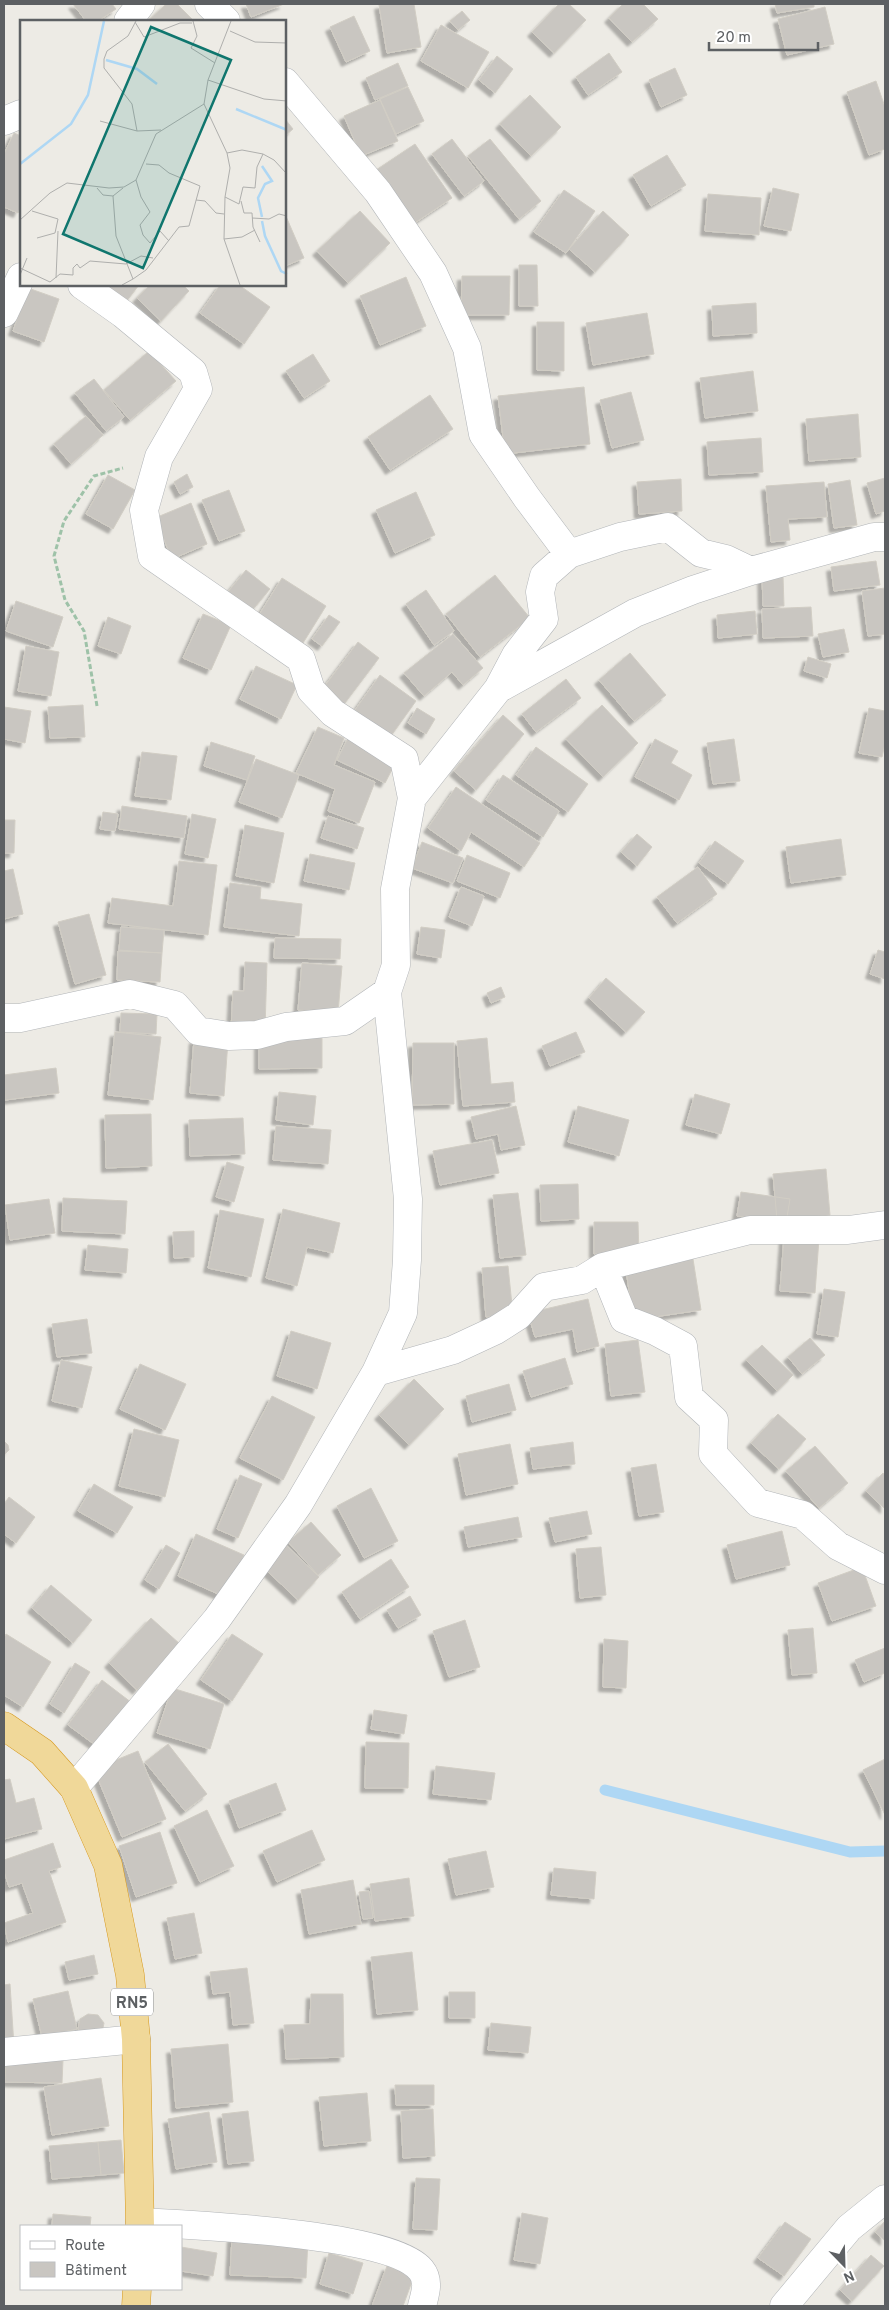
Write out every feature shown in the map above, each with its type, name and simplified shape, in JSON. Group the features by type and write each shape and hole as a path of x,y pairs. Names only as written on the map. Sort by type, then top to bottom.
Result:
{"highway":[{"name":"RN5","path":"4,1726 42,1752 74,1788 108,1865 130,1975 136,2039 140,2224"},
{"path":"136,2306 137,2290"}],"street":[{"path":"129,20 141,4"},
{"path":"209,4 225,20"},
{"path":"286,83 378,192 433,273 467,348 483,434 526,498 569,554"},
{"path":"4,121 20,114"},
{"path":"4,313 20,278"},
{"path":"74,1788 217,1619 298,1505 376,1372 403,1313 407,1260 408,1199 387,992 396,965 395,889 412,798 404,759 333,713 311,690 301,659 152,556 144,510 159,457 198,389 193,372 123,314 83,286"},
{"path":"412,798 498,689 516,654 544,619 540,592 544,576 569,554 620,538 668,527 701,553 726,559 751,571"},
{"path":"498,689 635,613 694,590 751,571 874,537 885,537"},
{"path":"4,1018 20,1018 130,994 175,1005 198,1031 229,1036 257,1036 286,1028 344,1021 387,992"},
{"path":"376,1372 453,1350 496,1330 518,1316 544,1287 582,1280 603,1267 750,1230 848,1230 885,1225"},
{"path":"603,1267 624,1319 683,1346 688,1398 714,1420 713,1454 746,1491 758,1503 804,1515 838,1546 885,1570"},
{"path":"4,2052 136,2039"},
{"path":"784,2306 849,2228 885,2199"},
{"path":"140,2224 153,2225"},
{"path":"182,2227 326,2238 366,2246 405,2259 421,2270 427,2284 422,2306"}],"path":[{"path":"97,706 84,631 65,600 54,556 64,522 94,476 159,457"}],"building":[{"path":"73,4 112,4 116,9 100,20 85,20"},
{"path":"166,4 177,4 193,20 149,20"},
{"path":"246,4 284,4 251,17"},
{"path":"414,4 421,47 387,53 379,5"},
{"path":"559,4 569,4 586,20 554,53 532,32"},
{"path":"623,4 643,4 658,19 632,42 609,18"},
{"path":"775,4 814,4 814,7 777,13"},
{"path":"825,7 834,44 787,55 778,19"},
{"path":"462,11 470,20 458,30 450,21"},
{"path":"354,16 370,51 346,62 330,27"},
{"path":"441,25 489,52 468,88 421,61"},
{"path":"609,53 622,72 588,95 576,77"},
{"path":"497,56 513,69 495,93 479,80"},
{"path":"398,63 408,86 375,100 366,78"},
{"path":"675,68 687,95 661,107 649,80"},
{"path":"876,81 885,107 885,149 869,155 847,92"},
{"path":"408,87 424,121 396,134 380,99"},
{"path":"530,95 561,127 531,156 500,124"},
{"path":"380,100 398,141 361,156 344,116"},
{"path":"286,120 293,129 286,135"},
{"path":"14,133 20,136 20,208 18,213 4,207 4,154"},
{"path":"452,139 484,181 464,196 432,154"},
{"path":"490,139 541,201 519,219 468,156"},
{"path":"415,144 452,198 407,228 370,174"},
{"path":"667,155 686,185 651,206 633,175"},
{"path":"773,188 799,194 791,231 764,226"},
{"path":"564,190 595,211 566,253 534,232"},
{"path":"708,194 761,198 759,235 705,231"},
{"path":"360,211 390,243 348,283 317,251"},
{"path":"603,211 629,235 595,272 569,249"},
{"path":"286,216 304,258 286,266"},
{"path":"519,265 537,265 538,306 519,306"},
{"path":"462,276 510,276 509,315 461,315"},
{"path":"406,277 426,326 380,345 360,296"},
{"path":"110,286 138,286 126,302 108,289"},
{"path":"149,286 184,286 189,291 161,321 137,298"},
{"path":"219,286 240,286 270,307 244,344 200,313"},
{"path":"28,288 59,299 44,342 13,331"},
{"path":"756,303 757,333 713,336 712,306"},
{"path":"647,313 654,354 593,365 586,323"},
{"path":"537,322 564,322 564,371 537,370"},
{"path":"149,351 176,381 130,420 104,390"},
{"path":"313,354 330,381 304,398 286,371"},
{"path":"753,371 758,411 705,418 700,378"},
{"path":"94,379 124,417 106,431 75,393"},
{"path":"584,387 590,444 505,454 498,396"},
{"path":"631,392 644,440 612,448 600,400"},
{"path":"430,395 453,429 390,470 368,437"},
{"path":"858,414 861,457 809,461 806,419"},
{"path":"86,416 103,435 71,464 54,444"},
{"path":"761,438 763,472 709,475 707,442"},
{"path":"187,474 193,487 180,494 174,482"},
{"path":"108,475 135,490 113,529 86,514"},
{"path":"885,478 885,511 876,514 867,483"},
{"path":"681,479 682,511 639,514 637,482"},
{"path":"850,480 857,525 834,528 828,484"},
{"path":"824,482 827,517 788,519 790,540 771,542 766,486"},
{"path":"229,490 245,531 219,541 202,500"},
{"path":"416,492 435,535 395,553 376,510"},
{"path":"191,503 207,544 172,559 155,518"},
{"path":"876,561 880,585 834,591 831,567"},
{"path":"246,570 270,589 246,618 223,598"},
{"path":"495,575 530,618 480,657 446,614"},
{"path":"762,575 783,575 784,606 763,606"},
{"path":"282,578 326,606 303,643 259,615"},
{"path":"885,588 885,634 868,636 862,591"},
{"path":"426,590 454,631 434,645 406,604"},
{"path":"16,601 63,617 53,647 6,631"},
{"path":"811,607 813,636 763,638 762,609"},
{"path":"755,611 757,634 718,638 717,615"},
{"path":"203,614 231,625 211,670 183,658"},
{"path":"329,615 340,622 322,646 312,639"},
{"path":"108,617 131,626 121,654 98,646"},
{"path":"844,629 849,652 823,657 818,634"},
{"path":"453,634 483,668 463,685 452,672 424,696 404,673"},
{"path":"358,642 379,658 342,707 321,691"},
{"path":"26,646 59,652 51,696 18,691"},
{"path":"630,653 666,695 634,721 599,680"},
{"path":"808,657 831,664 827,678 804,671"},
{"path":"256,666 297,685 281,719 240,699"},
{"path":"380,675 416,701 391,736 355,710"},
{"path":"566,679 581,698 536,732 522,714"},
{"path":"83,705 85,737 50,738 48,707"},
{"path":"602,705 638,743 603,777 566,739"},
{"path":"4,707 31,711 25,743 4,739"},
{"path":"417,708 435,719 426,734 408,723"},
{"path":"869,708 885,711 885,744 882,757 859,753"},
{"path":"503,715 524,734 476,790 454,771"},
{"path":"318,727 344,738 334,765 375,782 359,823 328,811 335,789 296,773"},
{"path":"349,736 397,760 385,783 337,760"},
{"path":"655,739 678,751 671,763 692,775 679,800 635,777"},
{"path":"734,739 740,781 713,784 707,743"},
{"path":"211,742 255,756 247,780 204,766"},
{"path":"536,747 588,784 568,812 516,775"},
{"path":"142,752 177,756 171,800 135,796"},
{"path":"256,759 299,775 282,818 239,802"},
{"path":"503,775 559,811 543,837 486,800"},
{"path":"456,787 540,843 524,867 471,832 461,851 428,828"},
{"path":"122,806 187,816 184,838 119,829"},
{"path":"103,812 118,814 115,831 100,829"},
{"path":"192,814 216,819 208,858 185,854"},
{"path":"328,816 364,828 357,849 321,838"},
{"path":"4,820 15,820 14,853 4,853"},
{"path":"245,825 284,833 274,883 236,876"},
{"path":"637,834 652,847 637,866 621,852"},
{"path":"841,839 846,875 791,883 786,847"},
{"path":"715,841 744,861 728,884 699,863"},
{"path":"422,842 463,858 453,883 412,868"},
{"path":"310,854 355,863 349,890 304,881"},
{"path":"467,855 510,873 500,898 457,881"},
{"path":"179,861 217,865 208,935 108,923 112,898 173,906"},
{"path":"698,867 717,894 677,923 657,897"},
{"path":"13,869 23,914 4,919 4,871"},
{"path":"230,883 261,887 260,899 302,904 299,936 224,927"},
{"path":"461,887 484,896 472,926 449,917"},
{"path":"89,914 106,975 75,984 58,922"},
{"path":"121,927 164,930 162,953 119,950"},
{"path":"421,927 445,930 441,958 417,954"},
{"path":"275,938 341,939 340,959 274,958"},
{"path":"878,950 885,952 885,979 870,974"},
{"path":"118,951 162,953 160,982 117,980"},
{"path":"245,962 267,963 265,1031 231,1030 233,991 244,991"},
{"path":"302,963 342,966 338,1013 298,1010"},
{"path":"606,978 645,1012 626,1032 589,998"},
{"path":"501,987 505,997 491,1003 487,993"},
{"path":"121,1013 157,1014 156,1034 120,1032"},
{"path":"115,1032 161,1037 153,1100 108,1095"},
{"path":"576,1032 585,1052 550,1066 542,1046"},
{"path":"322,1036 322,1068 259,1069 259,1037"},
{"path":"487,1038 491,1084 513,1082 515,1102 463,1106 457,1041"},
{"path":"194,1039 228,1041 224,1096 190,1093"},
{"path":"413,1043 454,1043 454,1104 412,1105"},
{"path":"56,1068 59,1093 5,1100 4,1075"},
{"path":"279,1092 316,1096 313,1125 276,1120"},
{"path":"695,1094 730,1104 721,1134 686,1125"},
{"path":"516,1106 525,1145 501,1150 498,1134 476,1139 471,1117"},
{"path":"578,1106 629,1120 619,1156 568,1142"},
{"path":"151,1114 152,1166 106,1168 105,1115"},
{"path":"243,1118 245,1154 190,1156 189,1120"},
{"path":"276,1126 331,1130 328,1164 273,1160"},
{"path":"492,1140 499,1173 440,1185 433,1151"},
{"path":"227,1162 244,1167 234,1202 216,1197"},
{"path":"826,1169 830,1215 777,1220 773,1174"},
{"path":"578,1184 579,1219 541,1221 540,1185"},
{"path":"741,1192 790,1199 786,1223 737,1216"},
{"path":"518,1193 526,1255 500,1258 493,1195"},
{"path":"63,1198 127,1201 125,1234 62,1231"},
{"path":"49,1199 55,1233 10,1240 5,1205"},
{"path":"283,1209 340,1223 333,1253 307,1247 297,1286 266,1278"},
{"path":"220,1210 264,1219 251,1277 208,1268"},
{"path":"594,1222 638,1222 639,1253 594,1254"},
{"path":"194,1231 194,1257 174,1258 173,1232"},
{"path":"784,1237 819,1239 815,1293 780,1291"},
{"path":"88,1245 128,1249 126,1273 85,1270"},
{"path":"693,1259 701,1310 633,1320 626,1269"},
{"path":"508,1266 513,1315 486,1317 482,1268"},
{"path":"824,1289 845,1292 838,1337 817,1334"},
{"path":"588,1299 599,1346 577,1352 573,1329 535,1337 528,1313"},
{"path":"87,1319 92,1353 57,1357 52,1324"},
{"path":"291,1331 331,1343 317,1389 277,1376"},
{"path":"810,1338 825,1355 802,1374 788,1357"},
{"path":"638,1340 645,1392 611,1396 605,1344"},
{"path":"762,1345 793,1375 777,1391 746,1360"},
{"path":"565,1358 573,1384 531,1397 523,1371"},
{"path":"61,1360 92,1367 82,1408 52,1401"},
{"path":"140,1364 186,1384 165,1430 120,1409"},
{"path":"414,1379 444,1409 409,1445 379,1415"},
{"path":"509,1384 516,1410 472,1422 466,1396"},
{"path":"272,1396 315,1417 283,1480 240,1458"},
{"path":"778,1414 806,1439 779,1469 751,1443"},
{"path":"134,1429 179,1440 165,1497 119,1486"},
{"path":"4,1441 8,1445 9,1450 4,1455"},
{"path":"573,1442 575,1464 533,1469 530,1448"},
{"path":"510,1444 518,1484 466,1495 458,1454"},
{"path":"815,1446 848,1483 819,1508 786,1471"},
{"path":"656,1464 664,1512 639,1516 631,1468"},
{"path":"883,1473 885,1476 885,1509 866,1491"},
{"path":"240,1475 262,1484 238,1538 217,1529"},
{"path":"94,1484 133,1507 117,1533 78,1511"},
{"path":"371,1488 398,1541 364,1558 337,1506"},
{"path":"9,1497 35,1517 16,1543 4,1534 4,1504"},
{"path":"587,1511 592,1534 555,1542 549,1518"},
{"path":"518,1517 522,1537 468,1547 464,1527"},
{"path":"311,1522 341,1555 318,1575 288,1542"},
{"path":"782,1531 790,1565 736,1579 727,1545"},
{"path":"196,1534 244,1555 225,1597 178,1576"},
{"path":"166,1545 180,1553 159,1589 145,1580"},
{"path":"286,1545 319,1577 298,1600 264,1568"},
{"path":"601,1547 606,1595 580,1598 576,1549"},
{"path":"391,1559 409,1587 360,1619 342,1592"},
{"path":"862,1567 876,1606 832,1621 818,1583"},
{"path":"51,1585 92,1620 73,1643 32,1608"},
{"path":"410,1596 421,1615 398,1628 387,1610"},
{"path":"151,1618 180,1644 137,1690 109,1663"},
{"path":"465,1620 480,1667 449,1677 433,1631"},
{"path":"813,1628 817,1673 792,1675 788,1630"},
{"path":"6,1634 51,1662 23,1707 4,1695 4,1638"},
{"path":"232,1634 263,1654 232,1701 201,1680"},
{"path":"604,1639 628,1641 626,1688 603,1687"},
{"path":"885,1648 885,1673 864,1682 855,1660"},
{"path":"75,1663 90,1672 64,1713 50,1704"},
{"path":"102,1680 136,1706 102,1750 68,1725"},
{"path":"172,1688 224,1704 210,1749 157,1733"},
{"path":"374,1710 407,1715 404,1734 371,1729"},
{"path":"366,1742 409,1743 408,1788 365,1788"},
{"path":"168,1744 207,1794 185,1811 145,1762"},
{"path":"138,1751 166,1819 122,1837 94,1769"},
{"path":"885,1759 885,1815 863,1770"},
{"path":"436,1766 495,1773 491,1800 433,1794"},
{"path":"10,1779 16,1803 34,1798 42,1829 4,1839 4,1780"},
{"path":"276,1783 286,1810 239,1828 229,1801"},
{"path":"207,1810 234,1866 200,1882 174,1826"},
{"path":"312,1830 325,1860 277,1882 263,1851"},
{"path":"160,1832 177,1883 136,1897 119,1846"},
{"path":"53,1843 61,1867 49,1871 66,1922 8,1942 4,1923 33,1913 22,1883 9,1887 4,1871 4,1860"},
{"path":"486,1851 494,1887 456,1895 448,1859"},
{"path":"554,1868 596,1872 594,1899 551,1895"},
{"path":"409,1878 414,1916 375,1921 370,1884"},
{"path":"353,1880 361,1924 309,1934 301,1890"},
{"path":"369,1891 373,1918 363,1919 359,1892"},
{"path":"194,1913 202,1953 175,1959 167,1918"},
{"path":"412,1952 418,2010 377,2014 371,1957"},
{"path":"94,1955 98,1974 69,1980 65,1962"},
{"path":"247,1968 254,2023 233,2025 230,1992 213,1994 210,1972"},
{"path":"10,1984 14,2046 4,2047 4,1985"},
{"path":"68,1991 77,2029 42,2037 33,1999"},
{"path":"449,1992 475,1992 475,2018 449,2018"},
{"path":"311,1994 343,1994 344,2057 286,2059 284,2025 310,2024"},
{"path":"88,2014 98,2015 104,2023 102,2033 84,2037 78,2029 80,2019"},
{"path":"491,2023 531,2027 528,2053 488,2050"},
{"path":"228,2044 233,2102 176,2108 171,2049"},
{"path":"6,2058 63,2060 62,2083 5,2082"},
{"path":"101,2078 109,2126 52,2135 44,2087"},
{"path":"395,2085 434,2085 434,2105 396,2105"},
{"path":"367,2093 371,2141 324,2146 319,2097"},
{"path":"433,2109 435,2156 403,2158 401,2111"},
{"path":"248,2111 254,2161 228,2164 222,2114"},
{"path":"209,2112 217,2162 176,2169 168,2119"},
{"path":"121,2140 124,2173 101,2175 98,2142"},
{"path":"98,2142 101,2175 52,2179 49,2146"},
{"path":"416,2178 440,2179 437,2230 413,2229"},
{"path":"522,2213 548,2218 540,2264 514,2260"},
{"path":"53,2214 91,2217 90,2225 52,2225"},
{"path":"885,2221 885,2241 875,2232"},
{"path":"785,2222 811,2239 784,2276 758,2258"},
{"path":"232,2237 308,2241 306,2278 230,2275"},
{"path":"182,2247 217,2253 213,2276 182,2271"},
{"path":"329,2253 363,2263 353,2294 320,2284"},
{"path":"871,2255 884,2266 852,2301 840,2290"},
{"path":"387,2266 414,2276 403,2306 372,2306"}],"waterway":[{"path":"605,1790 850,1852 885,1851"}]}
